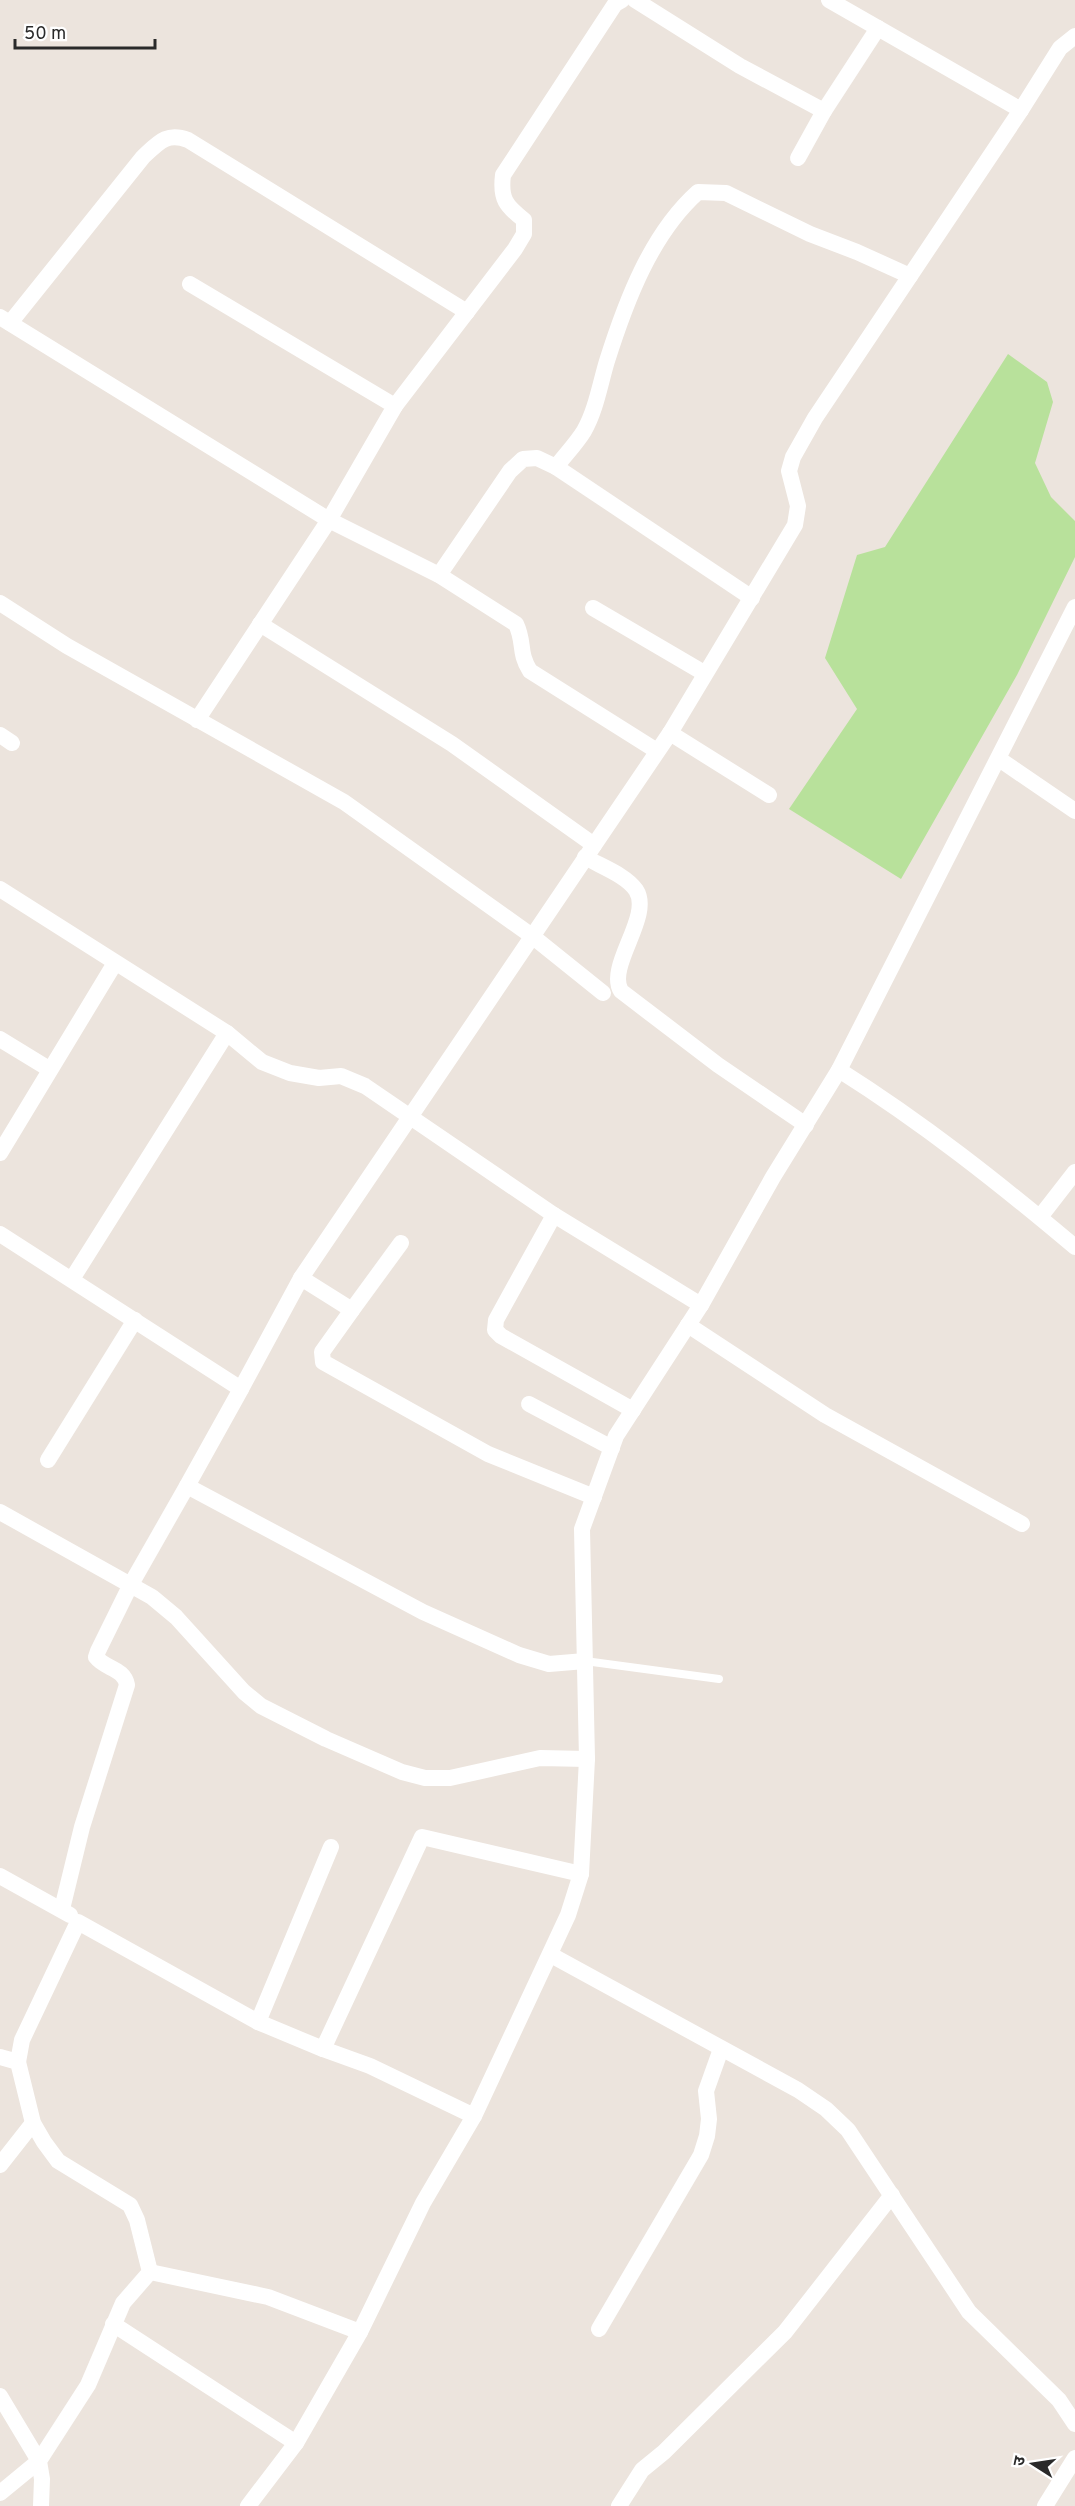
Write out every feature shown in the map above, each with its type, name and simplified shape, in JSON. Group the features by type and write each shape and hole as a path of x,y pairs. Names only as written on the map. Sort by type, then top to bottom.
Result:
{"street":[{"path":"197,720 329,520 395,406 515,249 524,234 524,220 506,206 500,192 503,175 615,4 622,0"},
{"path":"635,0 740,66 824,111"},
{"path":"829,0 1021,110"},
{"path":"798,158 824,111 878,28"},
{"path":"62,1909 82,1827 127,1685 122,1673 100,1662 96,1657 130,1586 301,1278 670,733 795,525 798,506 789,471 793,457 815,418 1060,48 1075,36"},
{"path":"467,312 188,140 175,135 165,137 143,157 5,320 329,520 439,575 516,624 522,638 521,656 530,671 657,751"},
{"path":"556,467 583,432 592,413 615,336 656,243 686,203 698,192 726,193 810,234 910,276"},
{"path":"190,284 395,406"},
{"path":"439,575 510,471 523,459 537,458 556,467 752,598"},
{"path":"248,2506 296,2443 360,2332 423,2203 474,2116 551,1955 581,1874 587,1760 582,1529 612,1448 633,1410 701,1305 773,1177 839,1070 1075,607"},
{"path":"593,608 704,673"},
{"path":"2,609 344,802 532,936 603,993"},
{"path":"260,624 452,744 628,882 637,891 639,907 617,977 617,984 621,991 718,1065 806,1125"},
{"path":"670,733 769,795"},
{"path":"999,759 1075,811"},
{"path":"0,889 227,1033 262,1062 290,1074 319,1078 340,1076 364,1086 554,1215 701,1305"},
{"path":"0,1153 115,963"},
{"path":"72,1279 227,1033"},
{"path":"0,1039 49,1069"},
{"path":"839,1070 929,1130 1075,1247"},
{"path":"1040,1217 1075,1172"},
{"path":"554,1215 496,1320 495,1330 501,1336 633,1410"},
{"path":"3,1242 72,1279 241,1389"},
{"path":"400,1243 322,1352 323,1362 488,1454 594,1497"},
{"path":"301,1278 352,1310"},
{"path":"48,1460 135,1320"},
{"path":"688,1325 825,1415 1022,1524"},
{"path":"529,1404 612,1448"},
{"path":"187,1486 423,1612 498,1645 549,1664 585,1661"},
{"path":"0,1512 152,1597 176,1617 244,1692 261,1706 326,1739 402,1772 425,1778 450,1778 540,1758 587,1760"},
{"path":"323,2049 422,1837 428,1836 581,1874"},
{"path":"258,2022 332,1847"},
{"path":"0,1876 62,1909 78,1922 258,2022 370,2066 474,2116"},
{"path":"78,1922 22,2040 18,2062 33,2123 58,2161 130,2205 137,2220 150,2272"},
{"path":"551,1955 798,2090 826,2109 848,2130 969,2312 1059,2400 1075,2424"},
{"path":"599,2330 701,2155 709,2119 706,2091 722,2049"},
{"path":"0,2057 18,2062"},
{"path":"0,2165 33,2123"},
{"path":"619,2506 642,2470 664,2452 785,2331 892,2195"},
{"path":"150,2272 268,2297 360,2332"},
{"path":"0,2493 39,2461 88,2385 123,2303 150,2272"},
{"path":"113,2324 296,2443"},
{"path":"0,2396 39,2461 42,2479 41,2506"},
{"path":"1045,2506 1075,2458"}],"lane":[{"path":"585,1661 719,1679"}],"green space":[{"path":"1008,354 1047,382 1053,402 1035,463 1051,497 1075,521 1075,557 1017,675 901,879 789,809 857,709 825,658 857,555 885,547"}]}
